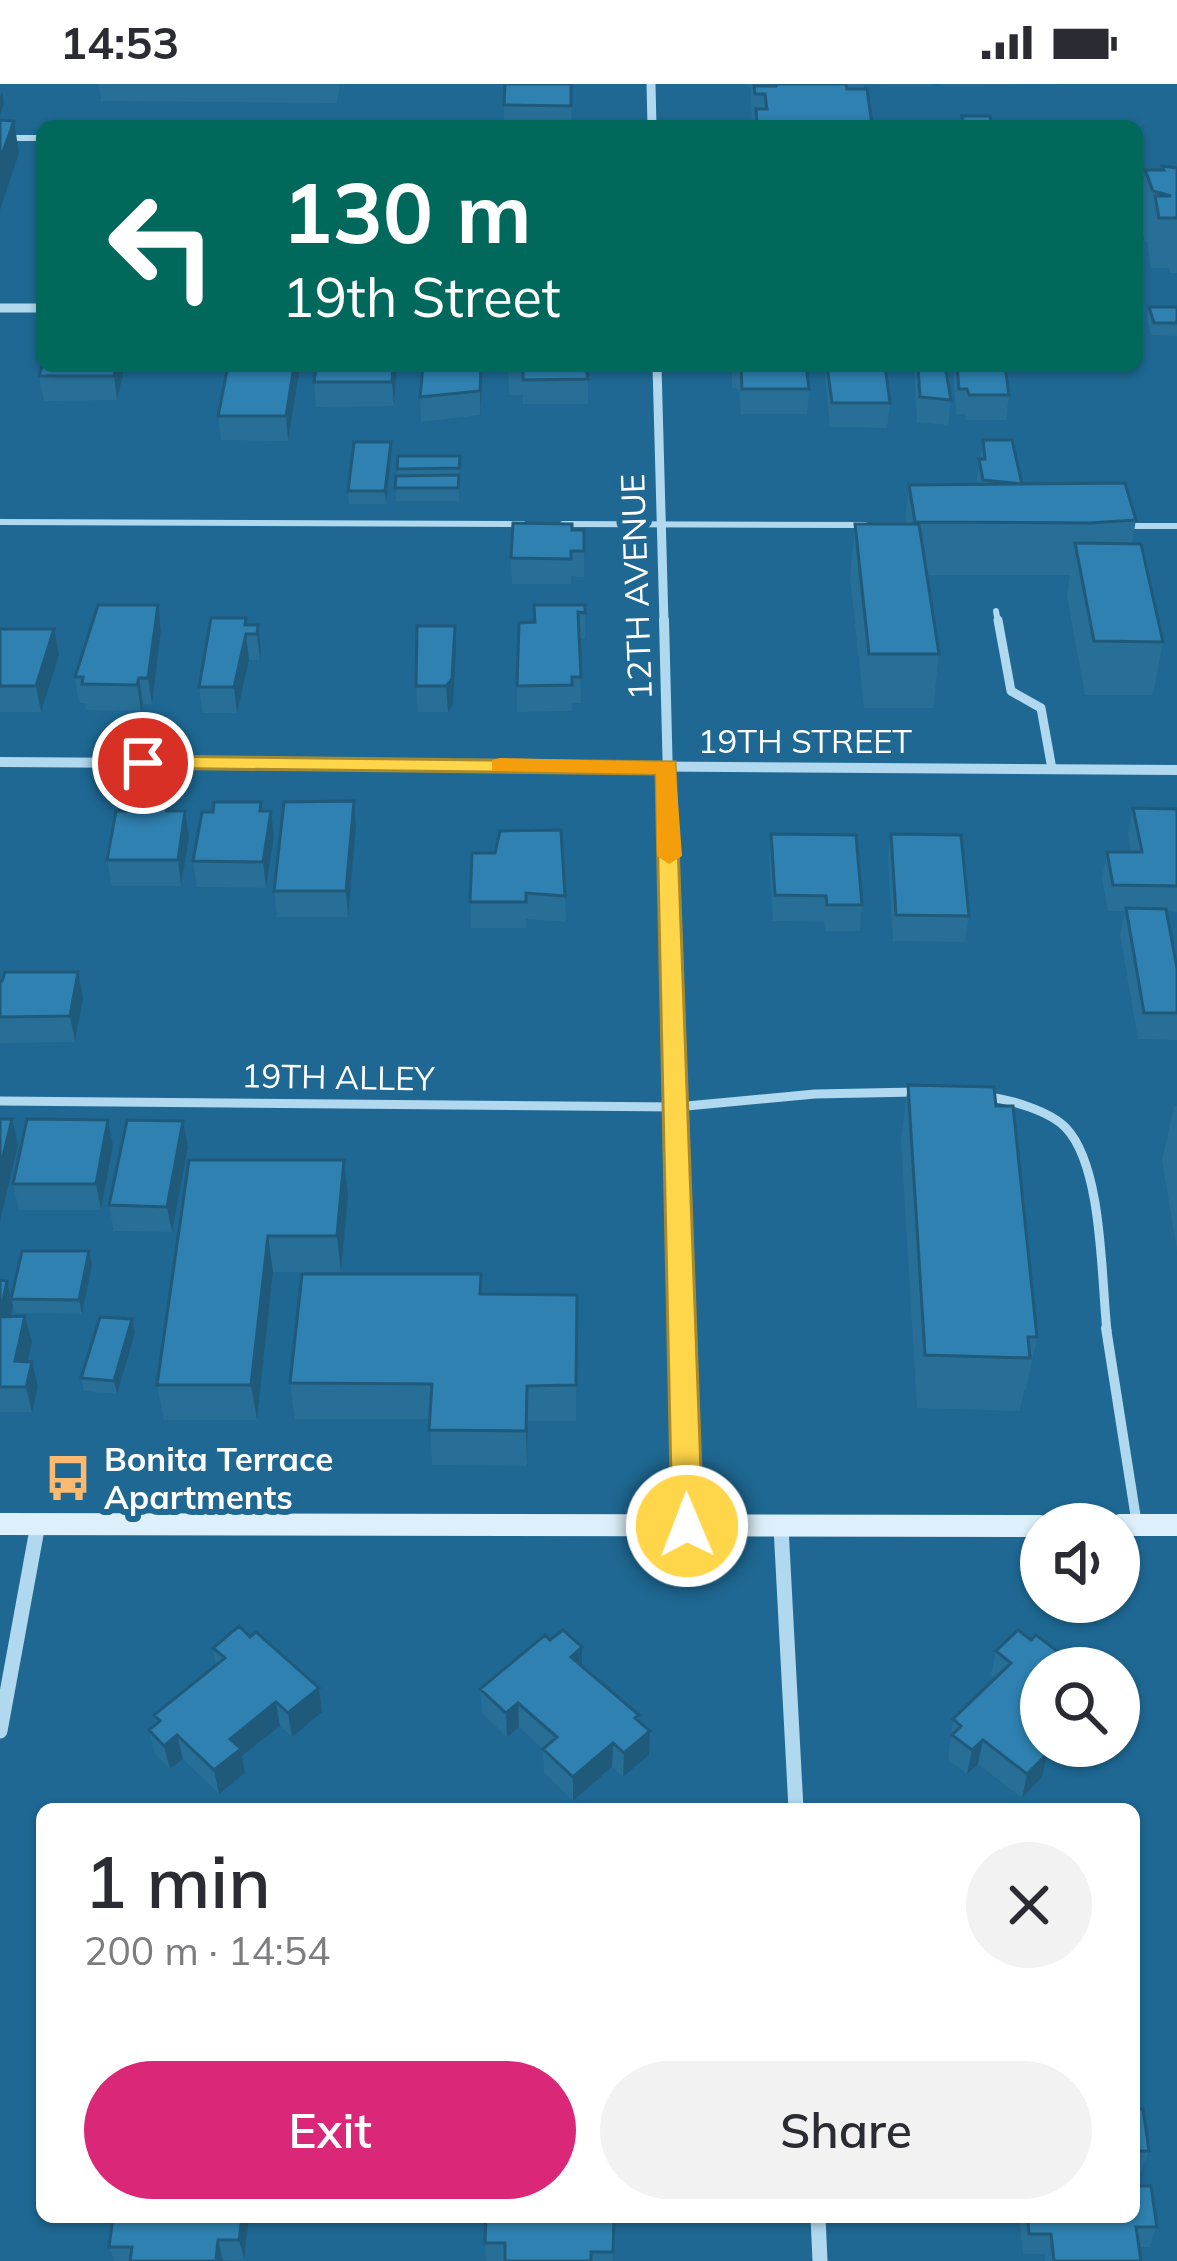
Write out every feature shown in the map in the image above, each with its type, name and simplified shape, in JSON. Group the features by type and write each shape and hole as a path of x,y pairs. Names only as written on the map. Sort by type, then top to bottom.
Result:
{"main road":[{"path":"0,1524 1020,1526"},
{"path":"1140,1525 1177,1525"}],"street":[{"path":"651,84 652,120"},
{"path":"0,308 36,308"},
{"name":"12TH AVENUE","path":"657,372 687,1526"},
{"name":"19TH STREET","path":"0,762 1177,770"},
{"path":"0,1731 38,1525"},
{"path":"781,1527 796,1803"},
{"path":"818,2223 820,2261"}],"lane":[{"path":"0,138 36,138"},
{"path":"0,522 872,526"},
{"path":"1107,526 1177,526"},
{"path":"996,611 1011,691 1041,708 1052,769"},
{"name":"19TH ALLEY","path":"0,1101 676,1107 815,1094 922,1091"},
{"path":"965,1094 1007,1100 1066,1126 1089,1173 1126,1503"}],"building":[{"path":"505,84 571,84 571,106 504,105"},
{"path":"846,84 847,89 867,89 871,120 757,120 756,109 767,109 765,94 755,94 754,86"},
{"path":"962,116 990,116 991,120 963,120"},
{"path":"0,120 14,121 0,160"},
{"path":"1162,166 1177,168 1177,218 1159,218 1155,196 1171,196 1153,191 1145,170 1164,170"},
{"path":"1149,307 1177,307 1177,323 1154,323"},
{"path":"40,372 115,372 114,376 39,376"},
{"path":"227,372 293,372 286,416 218,416"},
{"path":"315,372 393,372 392,382 314,382"},
{"path":"422,372 481,372 480,391 420,397"},
{"path":"523,372 587,372 588,379 523,380"},
{"path":"741,372 807,372 809,389 742,389"},
{"path":"828,372 886,372 890,403 832,403"},
{"path":"918,372 946,372 951,400 920,397"},
{"path":"958,372 1006,372 1009,395 969,395 967,389 959,389"},
{"path":"983,440 1012,440 1022,484 983,480 979,459 985,459"},
{"path":"354,442 391,442 385,491 348,491"},
{"path":"398,456 460,456 459,468 397,469"},
{"path":"459,475 458,488 395,488 396,476"},
{"path":"1125,483 1136,520 1090,523 915,522 909,485"},
{"path":"513,523 572,524 572,530 584,530 584,551 571,551 571,559 511,558"},
{"path":"855,524 919,524 939,654 869,654"},
{"path":"1075,543 1141,544 1163,642 1094,641"},
{"path":"98,605 158,605 148,678 139,678 137,685 82,684 83,677 75,677"},
{"path":"534,605 585,605 585,613 578,612 581,677 572,677 572,685 517,686 519,623 535,622"},
{"path":"211,618 246,618 245,625 258,625 257,634 246,634 234,687 199,687"},
{"path":"417,626 455,626 452,679 446,686 416,686"},
{"path":"0,629 54,629 36,686 0,686"},
{"path":"354,801 346,891 274,891 284,802"},
{"path":"136,802 169,802 167,811 185,811 178,860 107,860 116,811 135,811"},
{"path":"214,802 261,802 260,811 271,811 263,862 193,861 202,812 213,812"},
{"path":"1133,808 1177,809 1177,886 1113,885 1107,852 1142,852"},
{"path":"561,830 565,896 526,893 526,902 470,902 472,853 495,853 500,831"},
{"path":"771,834 856,835 862,905 827,905 826,896 775,895"},
{"path":"891,834 961,835 969,916 896,915"},
{"path":"1126,908 1166,909 1177,968 1177,1013 1144,1013"},
{"path":"5,972 78,972 70,1016 0,1017 0,981"},
{"path":"908,1085 994,1087 996,1106 1013,1106 1037,1337 1028,1337 1030,1358 925,1355"},
{"path":"0,1119 12,1119 0,1169"},
{"path":"27,1119 108,1120 96,1184 13,1184"},
{"path":"127,1120 183,1121 167,1207 109,1205"},
{"path":"189,1160 344,1160 337,1236 268,1236 251,1385 157,1385"},
{"path":"22,1251 89,1251 79,1300 11,1299"},
{"path":"302,1274 481,1274 480,1294 577,1295 576,1385 527,1386 526,1431 429,1430 432,1384 290,1383"},
{"path":"0,1280 7,1281 0,1314"},
{"path":"25,1316 15,1361 32,1362 26,1387 0,1387 0,1317"},
{"path":"100,1317 132,1319 114,1381 81,1378"},
{"path":"239,1626 250,1637 256,1632 319,1688 288,1713 276,1702 230,1739 241,1749 214,1770 177,1735 164,1746 149,1730 160,1721 154,1715 225,1658 213,1648"},
{"path":"563,1630 582,1647 571,1657 639,1715 635,1718 650,1731 624,1753 613,1743 573,1777 543,1749 557,1737 518,1703 506,1713 480,1689 545,1635 550,1640"},
{"path":"1018,1630 1052,1647 1020,1647 1020,1767 1034,1767 1027,1774 983,1740 972,1750 952,1735 961,1726 953,1719 1011,1663 996,1651"},
{"path":"1140,2109 1143,2109 1149,2151 1140,2151"},
{"path":"1140,2186 1151,2186 1157,2227 1136,2227 1141,2261 1054,2261 1051,2234 1029,2234 1028,2223 1140,2223"},
{"path":"112,2223 241,2223 239,2240 218,2240 216,2261 130,2261 132,2247 109,2247"},
{"path":"486,2223 614,2223 613,2252 591,2252 591,2261 505,2261 505,2243 485,2243"}],"slow traffic":[{"path":"500,766 667,767 669,856"}],"place":[{"name":"Bonita Terrace Apartments","path":"68,1478"}],"route":[{"path":"143,763 667,767 687,1526"}]}
